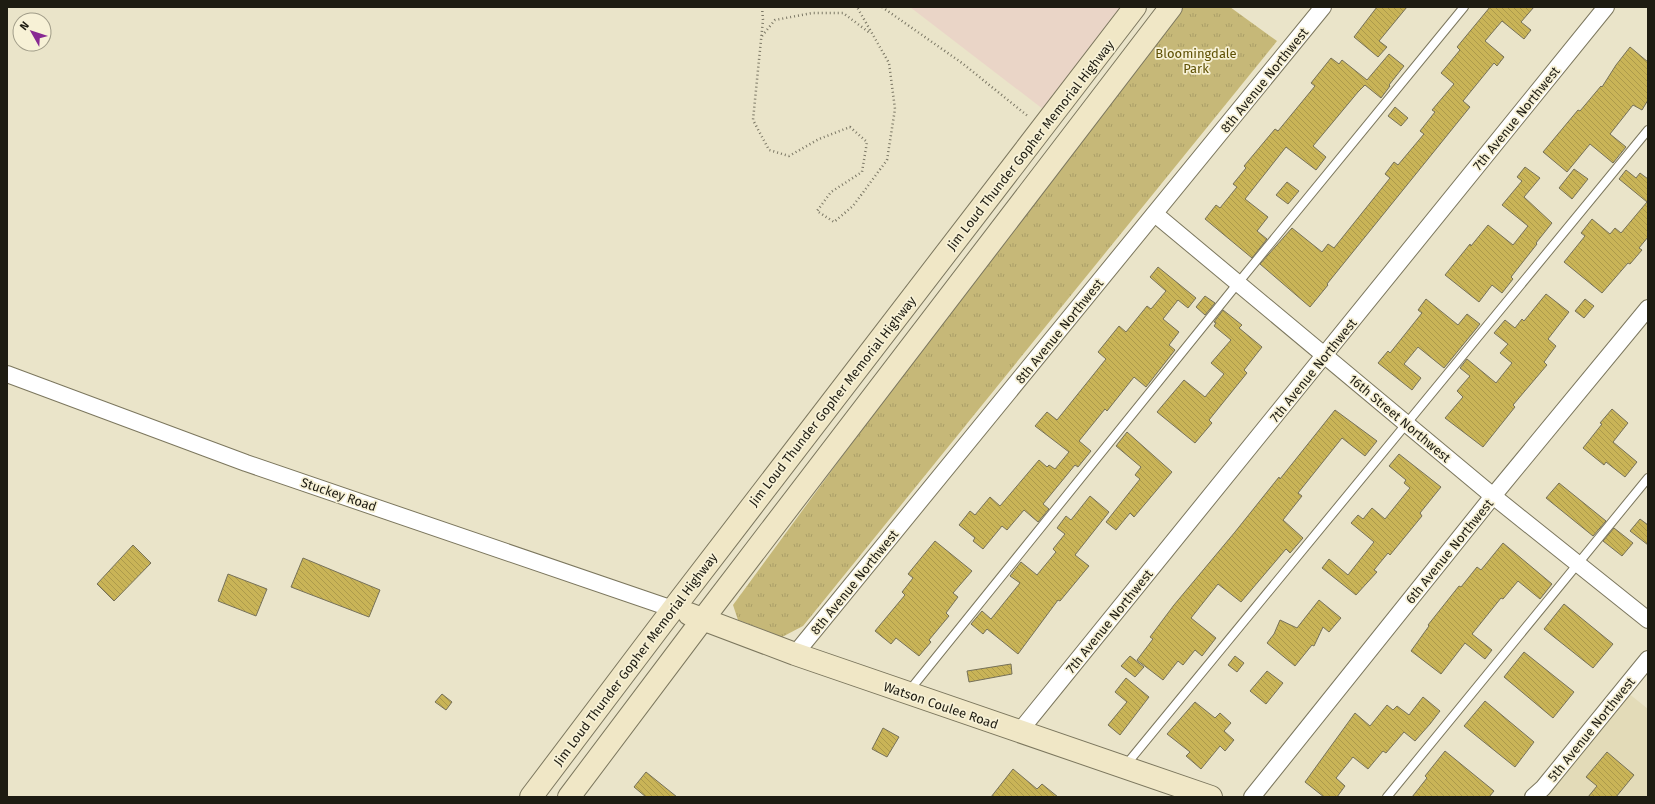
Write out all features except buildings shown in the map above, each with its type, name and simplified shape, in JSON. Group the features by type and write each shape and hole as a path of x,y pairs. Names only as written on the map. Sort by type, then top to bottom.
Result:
{"main road":[{"name":"Jim Loud Thunder Gopher Memorial Highway","path":"530,797 1136,7"},
{"name":"Jim Loud Thunder Gopher Memorial Highway","path":"569,797 703,619 1171,7"},
{"name":"Watson Coulee Road","path":"673,609 795,654 1211,797"}],"street":[{"name":"8th Avenue Northwest","path":"795,654 1323,7"},
{"name":"7th Avenue Northwest","path":"1019,732 1606,7"},
{"name":"16th Street Northwest","path":"1154,214 1493,496 1648,620"},
{"name":"6th Avenue Northwest","path":"1252,797 1493,496 1648,308"},
{"name":"Stuckey Road","path":"7,374 246,463 673,609"},
{"name":"5th Avenue Northwest","path":"1534,797 1543,788 1648,659"}],"lane":[{"path":"907,693 1238,283 1464,7"},
{"path":"1124,768 1648,130"},
{"path":"1387,797 1648,478"}],"path":[{"path":"762,7 761,37 753,120 770,150 789,156 819,139 850,127 867,142 862,172 831,192 817,211 834,222 852,206 887,160 895,109 889,63 857,7"},
{"path":"882,7 962,63 1042,128"},
{"path":"761,37 775,20 812,13 843,13 872,34"}],"shaded area":[{"path":"910,7 1135,7 1052,116"},
{"path":"1623,689 1648,709 1648,797 1533,797"}],"green space":[{"name":"Bloomingdale Park","path":"1172,7 1230,7 1277,41 803,626 782,637 738,620 733,605"}]}
